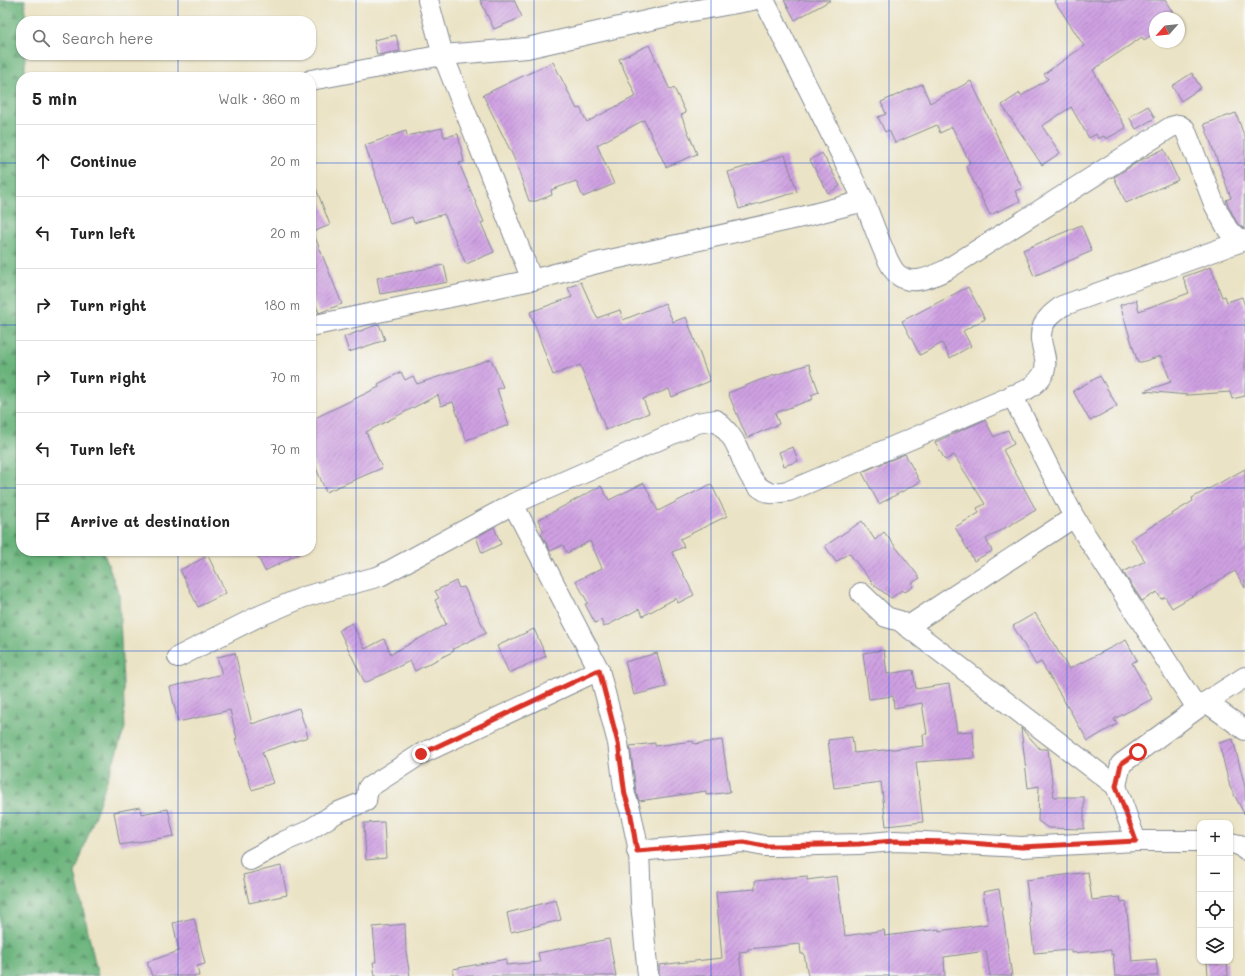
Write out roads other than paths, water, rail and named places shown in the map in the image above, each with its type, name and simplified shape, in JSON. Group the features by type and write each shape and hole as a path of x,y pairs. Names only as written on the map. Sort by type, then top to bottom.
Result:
{"street":[{"path":"428,0 443,56 532,280"},
{"path":"316,79 443,56 527,48 681,13 753,0"},
{"path":"764,0 864,201 886,256 897,274 912,281 931,277 946,270 1171,127 1179,125 1185,130 1215,206 1228,230 1243,241"},
{"path":"316,325 532,280 609,260 802,218 864,201"},
{"path":"178,657 258,617 304,598 380,576 514,504 697,423 716,420 730,434 737,446 747,473 759,486 771,493 789,491 1037,383 1043,374 1046,359 1042,339 1042,327 1050,315 1062,306 1243,241"},
{"path":"1012,395 1074,517 1202,705 1245,730"},
{"path":"514,504 599,670 618,743 625,795 630,810 637,851 648,976"},
{"path":"907,627 1074,517"},
{"path":"861,593 886,617 900,621 1116,786 1136,841"},
{"path":"250,860 285,841 306,832 336,813 366,801 368,788 421,754 599,670"},
{"path":"1116,786 1121,764 1202,705 1245,677"},
{"path":"637,851 744,842 764,846 958,842 1022,847 1136,841 1197,842"},
{"path":"1233,844 1240,845 1245,850"}]}
